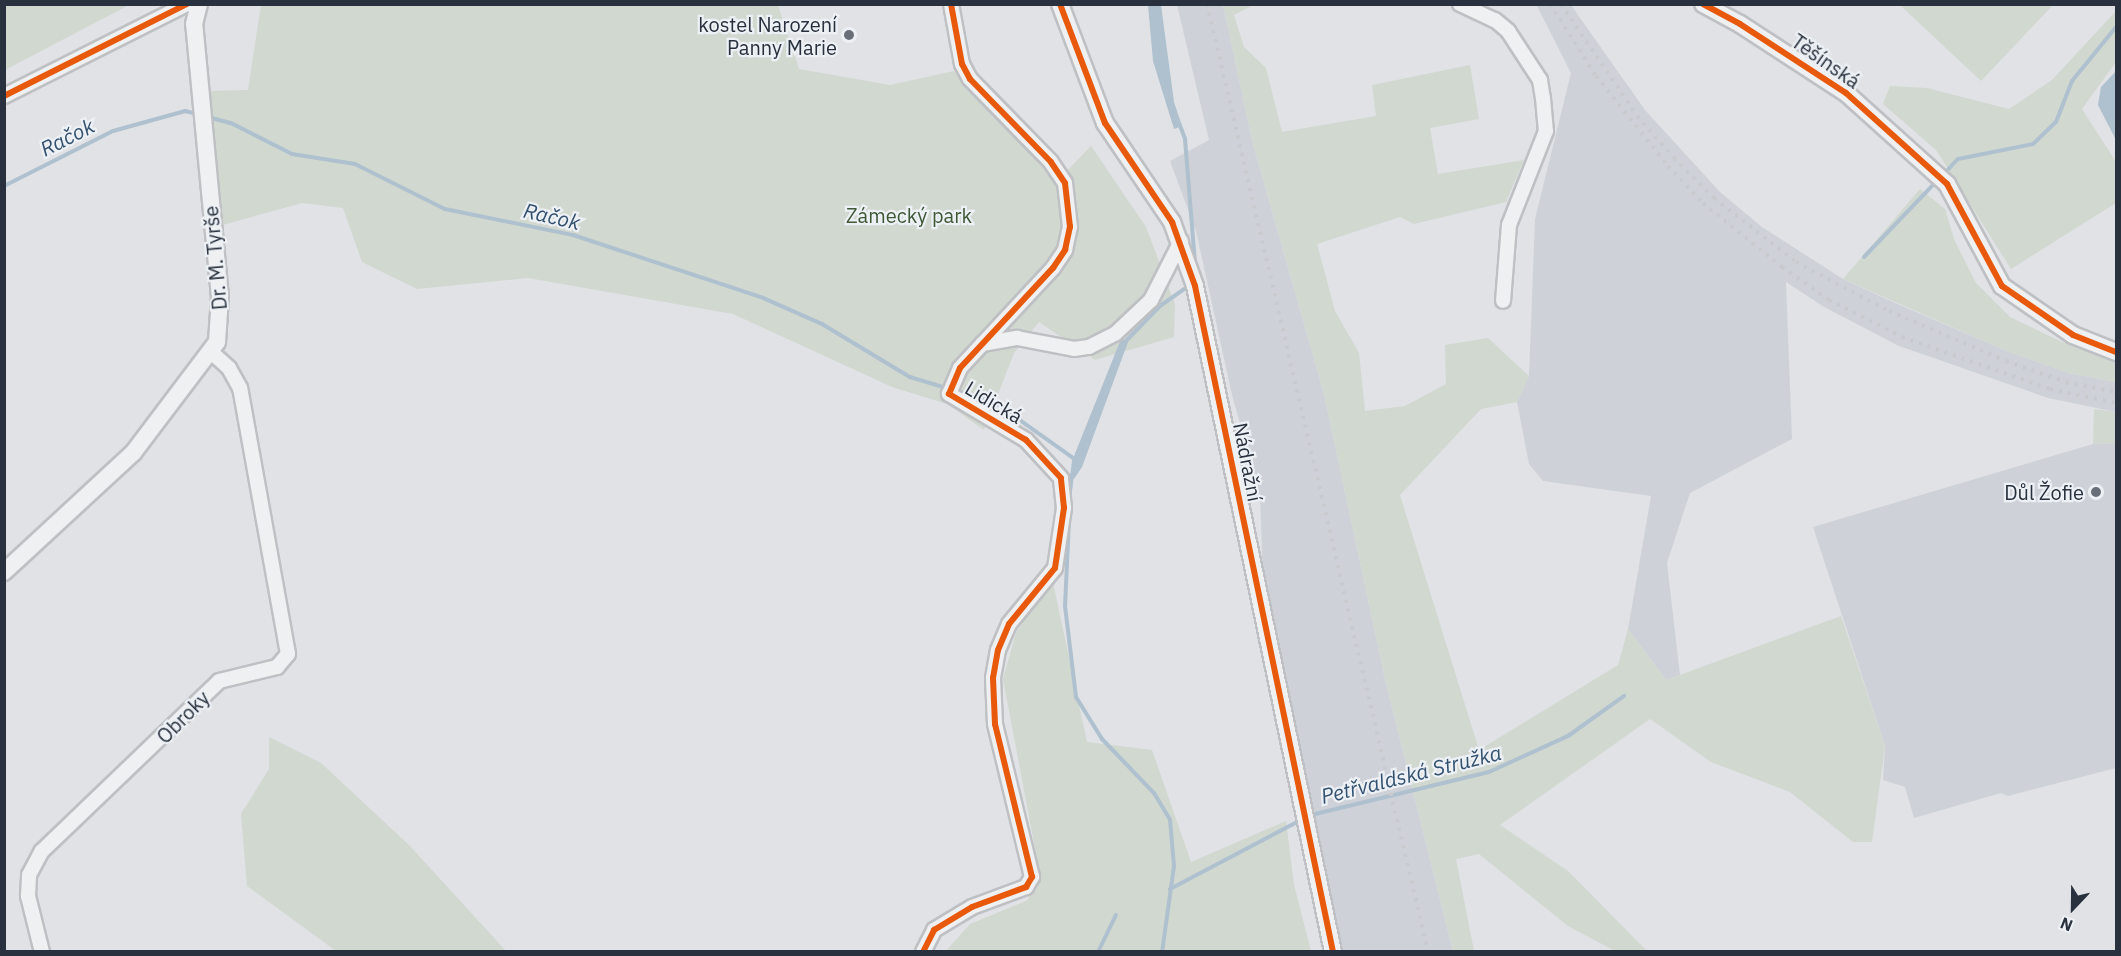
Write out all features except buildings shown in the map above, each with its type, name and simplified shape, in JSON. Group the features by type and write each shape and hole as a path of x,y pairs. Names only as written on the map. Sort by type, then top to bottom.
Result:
{"street":[{"path":"4,96 187,4"},
{"name":"Dr. M. Tyrše","path":"4,572 133,453 217,342 221,314 194,24 199,4"},
{"name":"Lidická","path":"923,951 934,930 972,907 1026,887 1032,877 995,724 993,678 998,650 1009,624 1055,568 1065,508 1060,478 1026,440 949,394 952,385 982,344 1053,268 1065,250 1070,227 1065,183 1051,162 970,79 962,64 951,4"},
{"name":"Nádražní","path":"1060,4 1105,123 1181,241 1207,338 1333,951"},
{"path":"1460,4 1495,20 1508,31 1540,80 1543,98 1546,130 1509,225 1503,301"},
{"name":"Těšínská","path":"1703,4 1740,24 1846,93 1947,183 2002,286 2073,335 2116,352"},
{"path":"982,344 1017,338 1074,349 1089,347 1116,333 1151,300 1181,241"},
{"name":"Obroky","path":"42,951 28,886 28,875 42,851 219,681 277,667 288,654 240,388 229,368 211,352"}],"shaded area":[{"path":"1536,4 1571,5 1645,110 1720,192 1762,227 1843,279 1893,302 2009,352 2069,373 2116,382 2116,412 2048,398 1899,346 1824,307 1786,282 1792,439 1690,493 1667,563 1680,675 1666,680 1628,629 1651,496 1543,481 1529,464 1517,402 1529,376 1535,219 1571,73"},
{"path":"1177,5 1223,5 1253,144 1324,394 1385,679 1453,951 1342,951 1263,579 1260,496 1232,395 1196,231 1170,161 1209,140"},
{"path":"2116,443 2116,768 2008,796 2001,793 1914,818 1905,787 1883,780 1885,746 1813,527 2093,444"}],"green space":[{"path":"5,4 129,4 129,5 5,70"},
{"name":"Zámecký park","path":"261,5 778,5 799,69 890,85 954,71 1056,182 1091,146 1146,227 1175,304 1174,337 1095,360 1039,322 1014,353 984,430 947,404 892,387 733,314 528,278 417,289 362,262 343,208 302,203 219,226 208,91 248,90"},
{"path":"1223,5 1253,5 1234,15 1244,47 1266,68 1282,132 1376,116 1372,85 1470,65 1479,119 1430,128 1438,174 1524,160 1506,202 1414,224 1400,217 1317,244 1335,311 1359,353 1365,411 1405,406 1446,384 1445,345 1488,338 1529,376 1517,402 1481,409 1400,495 1479,750 1618,665 1628,629 1666,680 1841,616 1885,746 1872,842 1853,842 1790,792 1711,762 1650,719 1500,825 1568,871 1647,951 1615,951 1568,926 1479,854 1456,859 1474,951 1453,951 1385,679 1324,394 1253,144"},
{"path":"1900,5 2053,5 1981,81"},
{"path":"2116,11 2116,62 2082,109 2116,162 2116,203 2011,269 1936,150 1883,104 1890,86 1927,88 2009,109 2052,80"},
{"path":"1920,189 1945,209 1954,239 1976,283 2010,317 2062,342 2116,361 2116,382 2069,373 2009,352 1843,279"},
{"path":"2094,409 2116,412 2116,443 2093,444"},
{"path":"1052,578 1087,742 1152,750 1191,862 1286,821 1294,885 1311,951 945,952 970,924 1028,900 1038,864 1003,679 1016,633"},
{"path":"269,737 321,763 409,845 506,951 336,951 247,886 241,814 269,769"}],"water":[{"path":"1148,5 1161,5 1174,102 1182,126 1174,129 1153,61"},
{"path":"2116,71 2116,140 2098,105 2101,87"},
{"path":"1121,339 1128,342 1082,467 1074,479 1070,478 1072,461"}],"waterway":[{"name":"Petřvaldská Stružka","path":"1942,176 1958,159 2033,144 2056,122 2072,81 2116,27"},
{"name":"Račok","path":"4,186 113,131 185,111 197,114"},
{"name":"Račok","path":"208,117 231,123 292,154 355,164 445,209 573,235 761,297 822,324 910,377 947,388"},
{"path":"1179,123 1185,139 1195,264"},
{"name":"Petřvaldská Stružka","path":"1864,257 1937,181"},
{"path":"1125,342 1160,306 1189,286"},
{"name":"Račok","path":"954,390 993,401 1076,460"},
{"path":"1069,499 1072,474"},
{"path":"1069,519 1065,606 1076,697 1102,739 1154,793 1170,820 1174,866 1162,952"},
{"name":"Petřvaldská Stružka","path":"1311,815 1489,772 1568,736 1624,696"},
{"name":"Petřvaldská Stružka","path":"1170,889 1301,820"},
{"path":"1098,952 1116,915"}],"railway":[{"path":"1207,4 1428,952"},
{"path":"1550,4 1596,76 1668,166 1703,203 1782,267 1829,300 1902,337 2050,389 2116,403"},
{"path":"1561,4 1637,116 1674,158 1714,198 1796,262 1889,311 2006,361 2066,382 2116,392"}],"cycle path":[{"path":"4,96 187,4"},
{"path":"923,952 934,930 972,907 1026,887 1032,877 995,724 993,678 998,650 1009,624 1055,568 1064,508 1061,478 1026,440 949,394 960,368 1053,268 1065,250 1070,227 1065,183 1051,162 970,79 962,64 951,4"},
{"path":"1060,4 1105,123 1172,222 1195,286 1333,952"},
{"path":"1703,4 1740,24 1846,93 1947,184 2002,286 2073,335 2116,352"}],"place":[{"name":"kostel Narození Panny Marie","path":"849,35"},
{"name":"Důl Žofie","path":"2096,492"}]}
